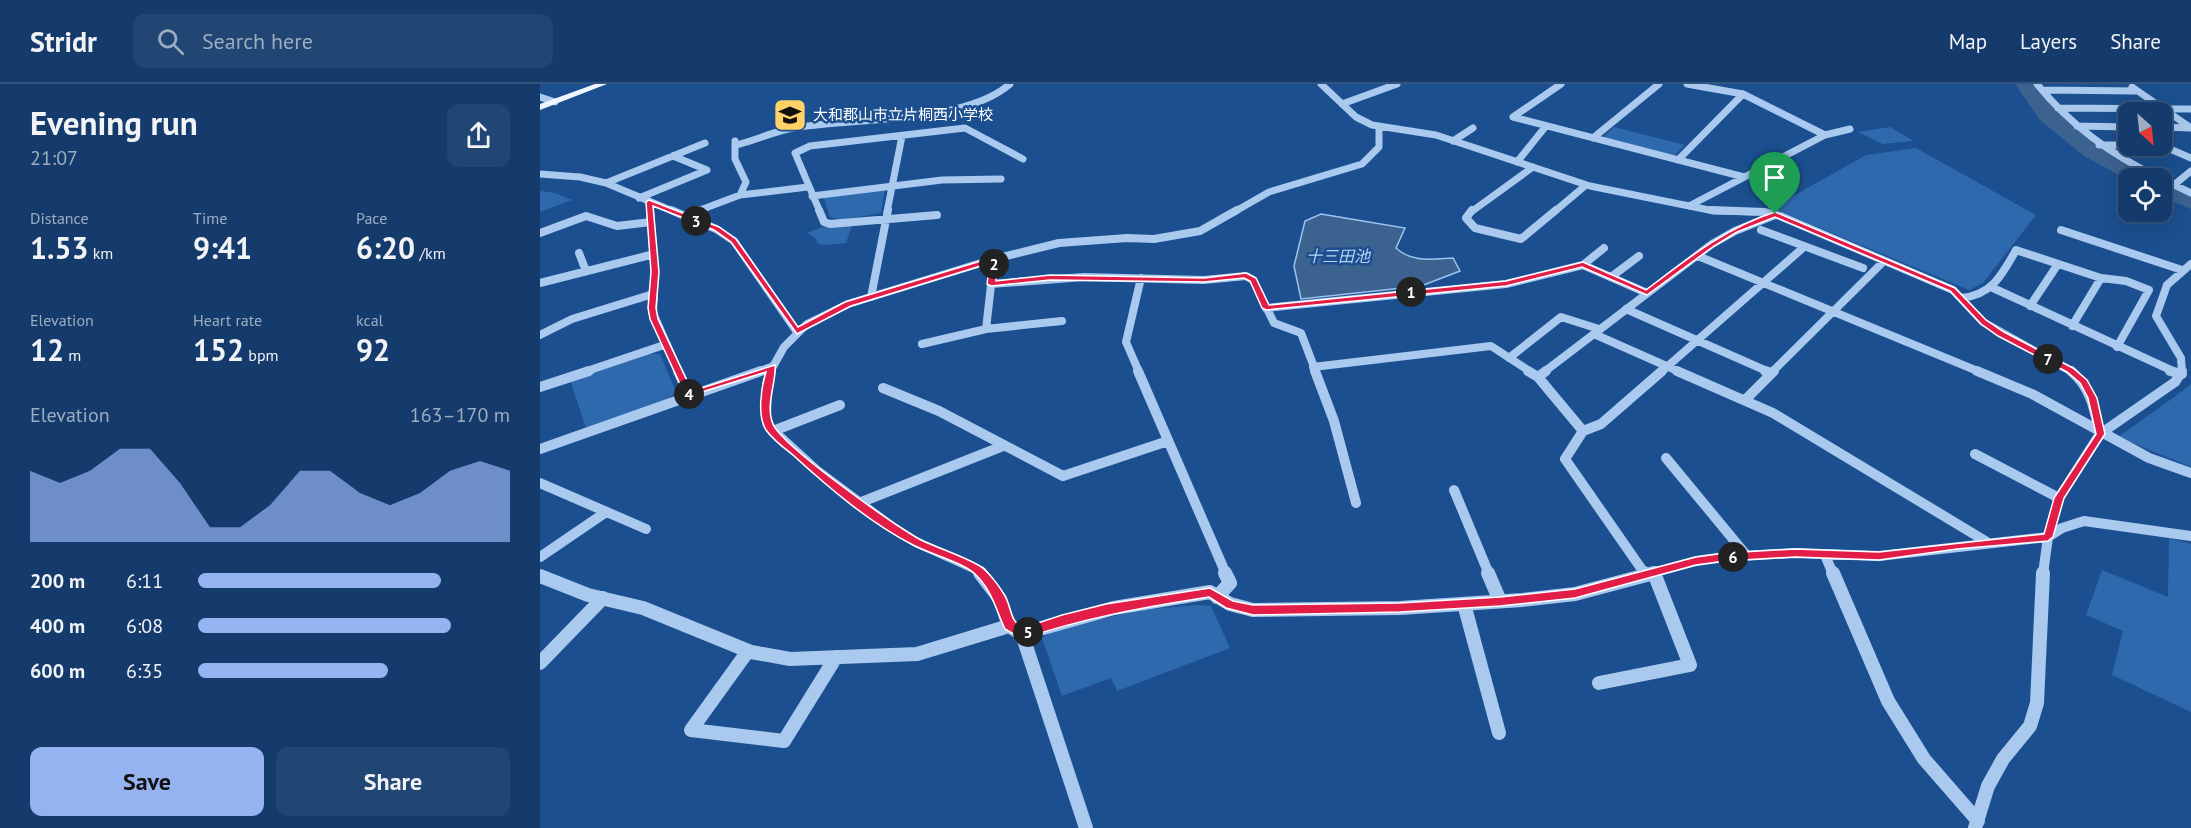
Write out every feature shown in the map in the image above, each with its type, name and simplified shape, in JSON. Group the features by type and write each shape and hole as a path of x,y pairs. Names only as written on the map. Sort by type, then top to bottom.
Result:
{"main road":[{"path":"540,107 603,84"}],"street":[{"path":"740,195 746,182 735,159 735,143 789,129 900,120 941,112 972,103 999,92 1010,84"},
{"path":"1321,84 1356,117 1380,126 1418,131 1453,141 1586,185 1714,211 1775,214 1953,290 1983,322 2001,334 2070,370 2084,382 2092,398 2100,434"},
{"path":"1342,104 1397,84"},
{"path":"1561,84 1513,117 1744,177"},
{"path":"1593,138 1659,84"},
{"path":"1687,84 1743,94 1825,135"},
{"path":"2037,84 2058,108 2098,144 2139,168"},
{"path":"2127,84 2153,102"},
{"path":"2043,90 2137,91"},
{"path":"1678,160 1743,94"},
{"path":"540,97 555,102"},
{"path":"2058,108 2118,109"},
{"path":"2172,109 2191,109"},
{"path":"2172,115 2191,128"},
{"path":"1086,828 1022,634 1009,626 1000,599 978,570 916,542 816,470 773,431 766,417 765,397 771,367 797,332 825,314 871,297 994,259 1059,243 1127,238 1154,239 1200,231 1269,192 1362,164 1378,147 1380,126"},
{"path":"1517,162 1546,126"},
{"path":"2077,126 2118,127"},
{"path":"2172,127 2191,128"},
{"path":"937,215 830,224 824,222 795,153 810,146 965,128 1023,159"},
{"path":"1453,141 1473,128"},
{"path":"1689,206 1825,135 1850,129"},
{"path":"871,297 902,136"},
{"path":"540,174 613,180 705,143"},
{"path":"2098,144 2118,145"},
{"path":"2172,150 2191,158"},
{"path":"613,180 639,198 650,196 706,170 673,156"},
{"path":"1533,167 1473,210 1466,218 1475,228 1521,239 1586,185"},
{"path":"2191,171 2174,185 2191,193"},
{"path":"812,196 942,180 1001,179"},
{"path":"684,216 740,195 808,187"},
{"path":"650,196 684,216 716,229 734,241 797,332"},
{"path":"650,196 654,254 654,319 689,395"},
{"path":"1538,377 1698,256 1735,231 1775,214"},
{"path":"540,233 585,216 608,226 624,227 651,222"},
{"path":"1761,230 1863,268"},
{"path":"2061,230 2187,267"},
{"path":"1599,683 1690,665 1650,574 1565,459 1583,431 1601,424 1762,281 1804,247"},
{"path":"1266,308 1506,284 1583,265 1604,248"},
{"path":"1960,298 1974,298 1993,288 2016,250 2101,278 2115,278 2149,290 2117,347"},
{"path":"579,253 586,272"},
{"path":"540,283 654,254"},
{"path":"1611,277 1639,256"},
{"path":"1698,256 1831,309 2032,394 2065,410 2100,434 2126,448 2191,472"},
{"path":"986,329 994,259"},
{"path":"1744,400 1831,309 1883,261"},
{"path":"2030,306 2058,264"},
{"path":"1583,265 1647,293"},
{"path":"1977,825 1988,786 2004,759 2030,726 2037,703 2041,591 2048,537 2059,498 2100,434 2175,382 2182,374 2184,365 2181,358 2156,316 2162,288 2187,267"},
{"path":"991,284 1050,278 1204,280 1246,276 1253,280 1274,324 1301,333 1334,422 1356,503"},
{"path":"1141,278 1126,342 1230,583 1217,597"},
{"path":"2072,326 2101,278"},
{"path":"1993,288 2117,347 2182,374"},
{"path":"540,335 572,319 653,294"},
{"path":"1626,309 1772,373"},
{"path":"1509,358 1561,317 1773,413 1988,542"},
{"path":"922,344 986,329 1062,321"},
{"path":"540,387 667,344"},
{"path":"1313,367 1491,346 1538,377 1583,431"},
{"path":"540,449 771,367"},
{"path":"883,388 939,411 1063,476 1168,441"},
{"path":"773,431 840,405"},
{"path":"859,503 1003,446"},
{"path":"1975,454 2059,498"},
{"path":"1666,458 1747,556"},
{"path":"540,483 646,529"},
{"path":"1454,490 1500,601"},
{"path":"540,557 606,512"},
{"path":"1022,634 1062,620 1117,607 1210,592 1230,604 1253,610 1275,611 1500,601 1575,594 1696,561 1795,553 1879,556 2048,537 2066,524 2083,520 2100,520 2142,531 2191,536"},
{"path":"1825,555 1888,701 1924,759 1977,825"},
{"path":"540,576 562,586 644,608 748,651 790,659 917,654 1009,626"},
{"path":"540,663 603,598"},
{"path":"1464,603 1499,733"},
{"path":"748,651 691,729 784,741 836,657"}],"shaded area":[{"path":"1614,127 1685,145 1675,155 1666,155 1607,139 1604,136"},
{"path":"1890,127 1914,141 1883,144 1858,132"},
{"path":"1916,148 2036,215 1983,283 1969,290 1772,208 1866,155"},
{"path":"885,188 881,213 840,220 830,217 823,196"},
{"path":"540,191 555,193 572,200 540,212"},
{"path":"852,225 846,243 823,245 817,243 816,239 807,233 822,227"},
{"path":"647,354 660,354 676,392 667,400 586,428 570,380"},
{"path":"2191,384 2191,467 2118,437 2184,390"},
{"path":"2169,538 2191,544 2191,712 2112,675 2123,631 2086,615 2102,570 2168,597"},
{"path":"1211,606 1230,648 1117,691 1111,678 1062,696 1042,638 1054,630 1140,610"}],"water":[{"name":"十三田池","path":"1321,214 1405,228 1396,248 1402,253 1416,258 1453,258 1460,271 1421,286 1301,299 1294,266 1305,221"}],"waterway":[{"path":"2026,84 2048,115 2062,128 2093,151 2124,168"},
{"path":"2172,192 2191,201"}],"place":[{"name":"大和郡山市立片桐西小学校","path":"790,115"}],"route":[{"path":"649,202 716,229 734,241 744,252 797,332 819,317 848,304 994,259 991,284 1050,278 1204,280 1246,276 1253,280 1266,308 1506,284 1583,265 1647,293 1712,244 1735,231 1775,214 1953,290 1983,322 2001,334 2070,370 2084,382 2092,398 2100,434 2059,498 2048,537 1957,545 1879,556 1848,557 1795,553 1725,557 1696,561 1575,594 1522,600 1400,608 1286,611 1253,610 1230,604 1210,592 1106,609 1062,620 1022,634 1009,626 1000,599 978,570 916,542 892,527 816,470 778,437 770,428 766,417 765,397 771,367 689,395 654,319 652,308 655,272 649,202"}]}
